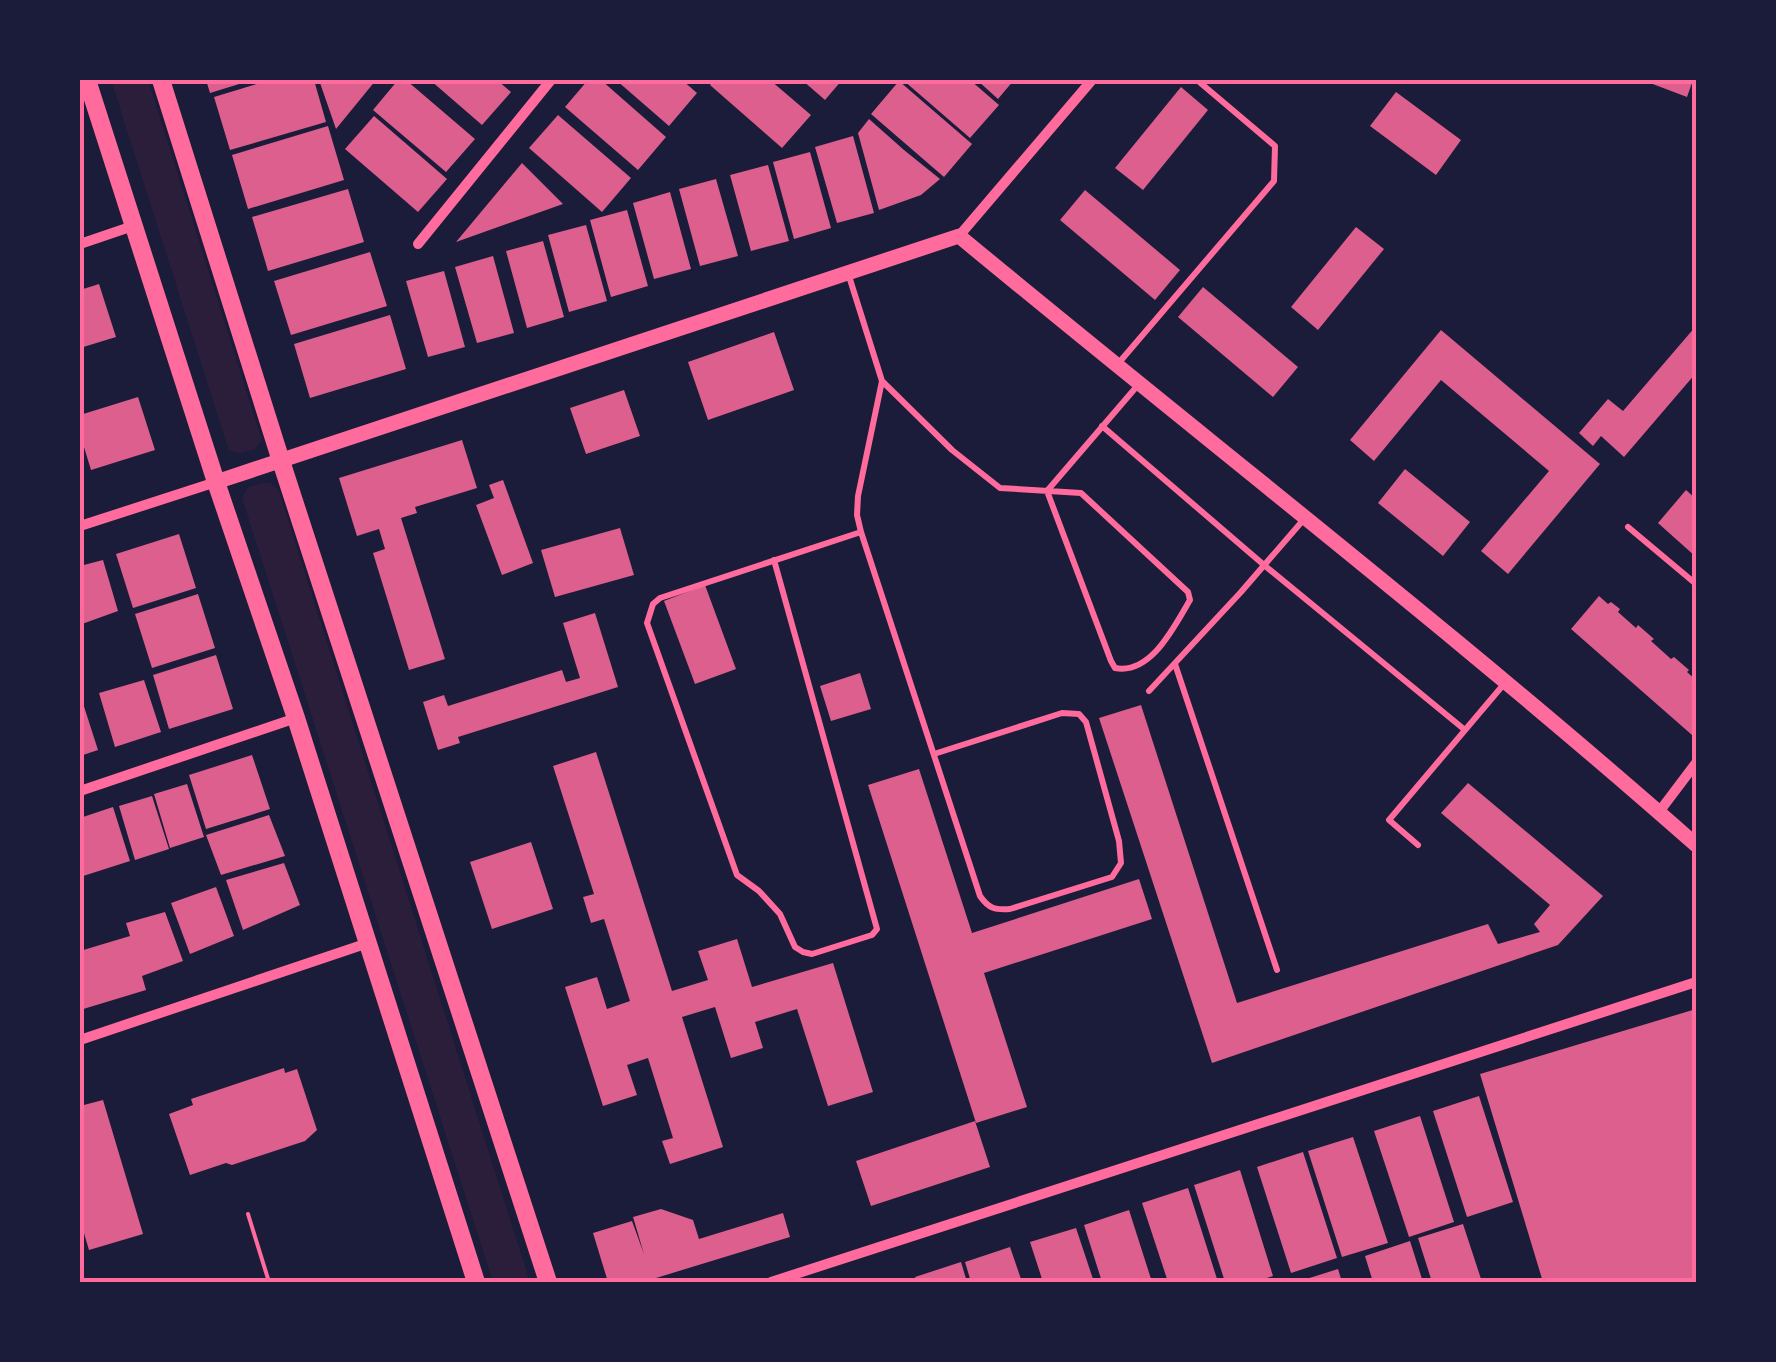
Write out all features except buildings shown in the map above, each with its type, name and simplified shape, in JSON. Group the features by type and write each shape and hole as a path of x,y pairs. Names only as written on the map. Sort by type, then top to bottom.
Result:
{"main road":[{"path":"87,80 476,1282"},
{"path":"161,80 548,1282"}],"street":[{"path":"418,244 551,80"},
{"path":"80,526 959,236 1092,80"},
{"path":"80,244 133,226"},
{"path":"959,236 1306,517 1696,845"},
{"path":"80,791 296,718"},
{"path":"1659,812 1696,763"},
{"path":"80,1040 368,942"},
{"path":"771,1282 1696,982"}],"lane":[{"path":"1116,366 1274,181 1274,146 1197,80"},
{"path":"848,273 882,381 952,450 1000,488 1047,491 1082,494 1188,592 1190,600 1177,622 1152,655 1136,668 1115,668 1111,661 1047,491"},
{"path":"882,381 857,515 862,532 980,896 996,910 1010,909 1112,877 1122,863 1120,841 1086,722 1078,714 1062,714 934,754"},
{"path":"1047,491 1138,384"},
{"path":"1102,426 1465,730"},
{"path":"1150,691 1306,517"},
{"path":"1628,528 1696,584"},
{"path":"774,560 877,929 872,935 812,954 794,947 780,914 760,891 737,874 647,623 653,604 660,598 774,560 862,532"},
{"path":"1174,664 1277,970"},
{"path":"1418,844 1389,820 1504,683"}],"path":[{"path":"248,1214 269,1282"}],"shaded area":[{"path":"111,80 148,80 262,440 255,449 229,451"},
{"path":"272,483 279,491 530,1282 493,1282 242,498 248,487"}]}
